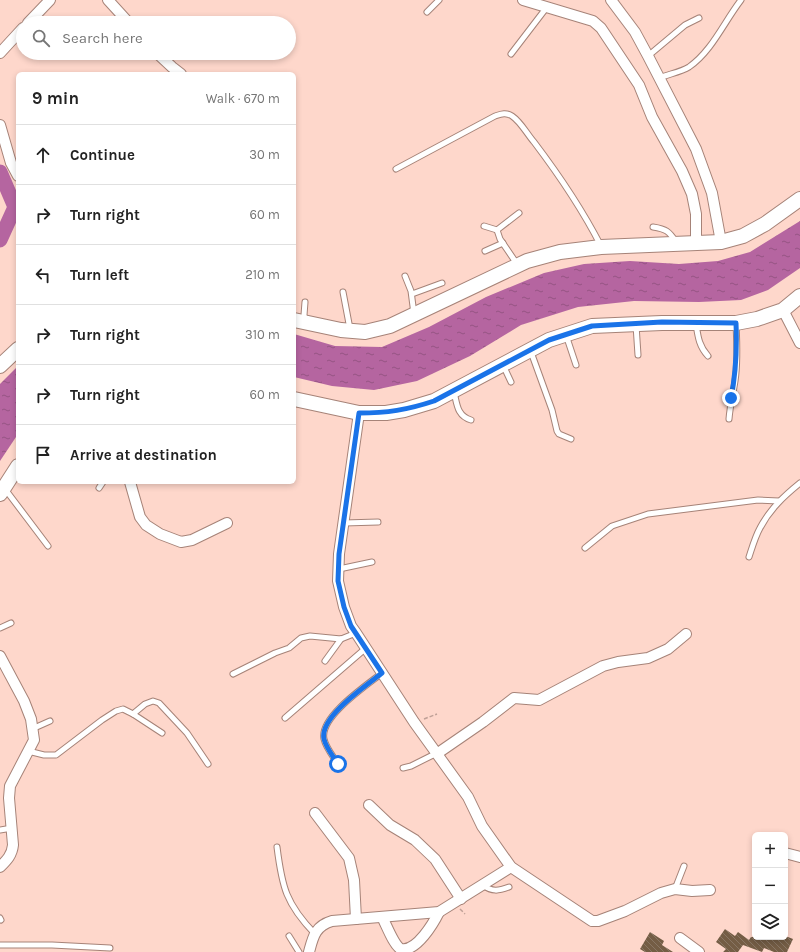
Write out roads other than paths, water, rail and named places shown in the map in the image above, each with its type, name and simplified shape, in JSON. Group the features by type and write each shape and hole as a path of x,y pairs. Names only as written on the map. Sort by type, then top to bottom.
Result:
{"street":[{"path":"35,16 50,0"},
{"path":"108,0 123,16"},
{"path":"523,0 593,21 601,28 639,85 652,117 682,171 692,194 696,214 696,244"},
{"path":"611,0 634,32 648,56 696,149 712,193 721,242"},
{"path":"0,53 16,36"},
{"path":"165,60 178,72"},
{"path":"0,125 11,163 16,172"},
{"path":"300,321 341,330 365,332 390,326 527,261 560,252 601,247 721,242 743,236 765,224 800,199"},
{"path":"296,399 359,413 386,413 434,401 530,349 549,340 592,326 736,323 757,320 783,310 800,296"},
{"path":"783,310 800,343"},
{"path":"0,366 16,351"},
{"path":"359,413 339,554 338,581 344,607 351,626 414,722 438,753 468,797 482,826 511,867 592,921 598,921 661,893 675,889 692,891 710,890"},
{"path":"2,490 16,469"},
{"path":"131,484 140,518 146,525 160,534 181,542 192,540 227,523"},
{"path":"438,753 483,722 514,698 539,700 603,666 618,662 648,658 668,649 686,634"},
{"path":"0,656 24,701 31,719 34,740 10,786 9,798 13,845 12,853 0,867"},
{"path":"369,805 390,825 415,840 435,859 461,899"},
{"path":"315,813 349,858 354,880 356,919"},
{"path":"788,854 800,857"},
{"path":"309,952 315,934 319,926 323,923 439,912 511,867"},
{"path":"382,917 396,944 402,950 420,942 426,935 439,912"},
{"path":"680,938 699,952"}],"lane":[{"path":"427,12 439,0"},
{"path":"659,78 688,68 699,58 714,40 741,0"},
{"path":"511,54 547,7"},
{"path":"648,56 685,25 699,18"},
{"path":"396,169 495,116 504,113 512,116 538,148 570,193 586,217 601,247"},
{"path":"497,230 518,213"},
{"path":"484,226 497,230 503,243 518,265"},
{"path":"653,227 663,228 670,233 678,244"},
{"path":"485,251 503,243"},
{"path":"405,276 412,294 414,315"},
{"path":"412,294 442,283"},
{"path":"343,292 351,331"},
{"path":"300,321 304,315 305,302"},
{"path":"696,323 698,341 702,350 708,356"},
{"path":"729,419 737,350 736,323"},
{"path":"636,324 638,355"},
{"path":"566,334 576,365"},
{"path":"530,349 552,410 557,431 559,434 571,439"},
{"path":"502,364 511,382"},
{"path":"454,391 460,414 471,420"},
{"path":"749,558 759,529 770,512 779,501 800,483"},
{"path":"99,488 102,484"},
{"path":"2,490 48,546"},
{"path":"585,548 612,526 648,514 758,500 779,501"},
{"path":"344,523 378,522"},
{"path":"339,568 372,562"},
{"path":"0,628 11,623"},
{"path":"233,674 275,653 289,648 301,638 310,636 341,639 356,633"},
{"path":"325,661 341,639"},
{"path":"285,718 366,648"},
{"path":"338,764 324,738 325,728 349,699 382,673"},
{"path":"133,714 146,704 153,701 159,704 187,733 208,764"},
{"path":"28,751 44,755 56,755 102,720 116,711 123,710 133,714 162,733"},
{"path":"32,729 50,721"},
{"path":"403,768 411,766 438,753"},
{"path":"0,830 12,828"},
{"path":"277,847 280,874 286,893 301,919 315,934"},
{"path":"675,889 684,866"},
{"path":"482,886 490,890 498,891 509,887"},
{"path":"289,936 299,952"},
{"path":"0,945 52,945 110,948"}],"water":[{"path":"800,221 800,268 768,290 741,300 699,302 634,301 578,307 521,325 470,356 417,381 374,390 332,386 296,377 296,335 335,346 382,347 429,327 486,297 544,273 584,264 630,261 679,264 718,261 750,252"},
{"path":"16,368 16,437 0,461 0,384"}],"waterway":[{"path":"0,172 15,207 0,240"}]}
